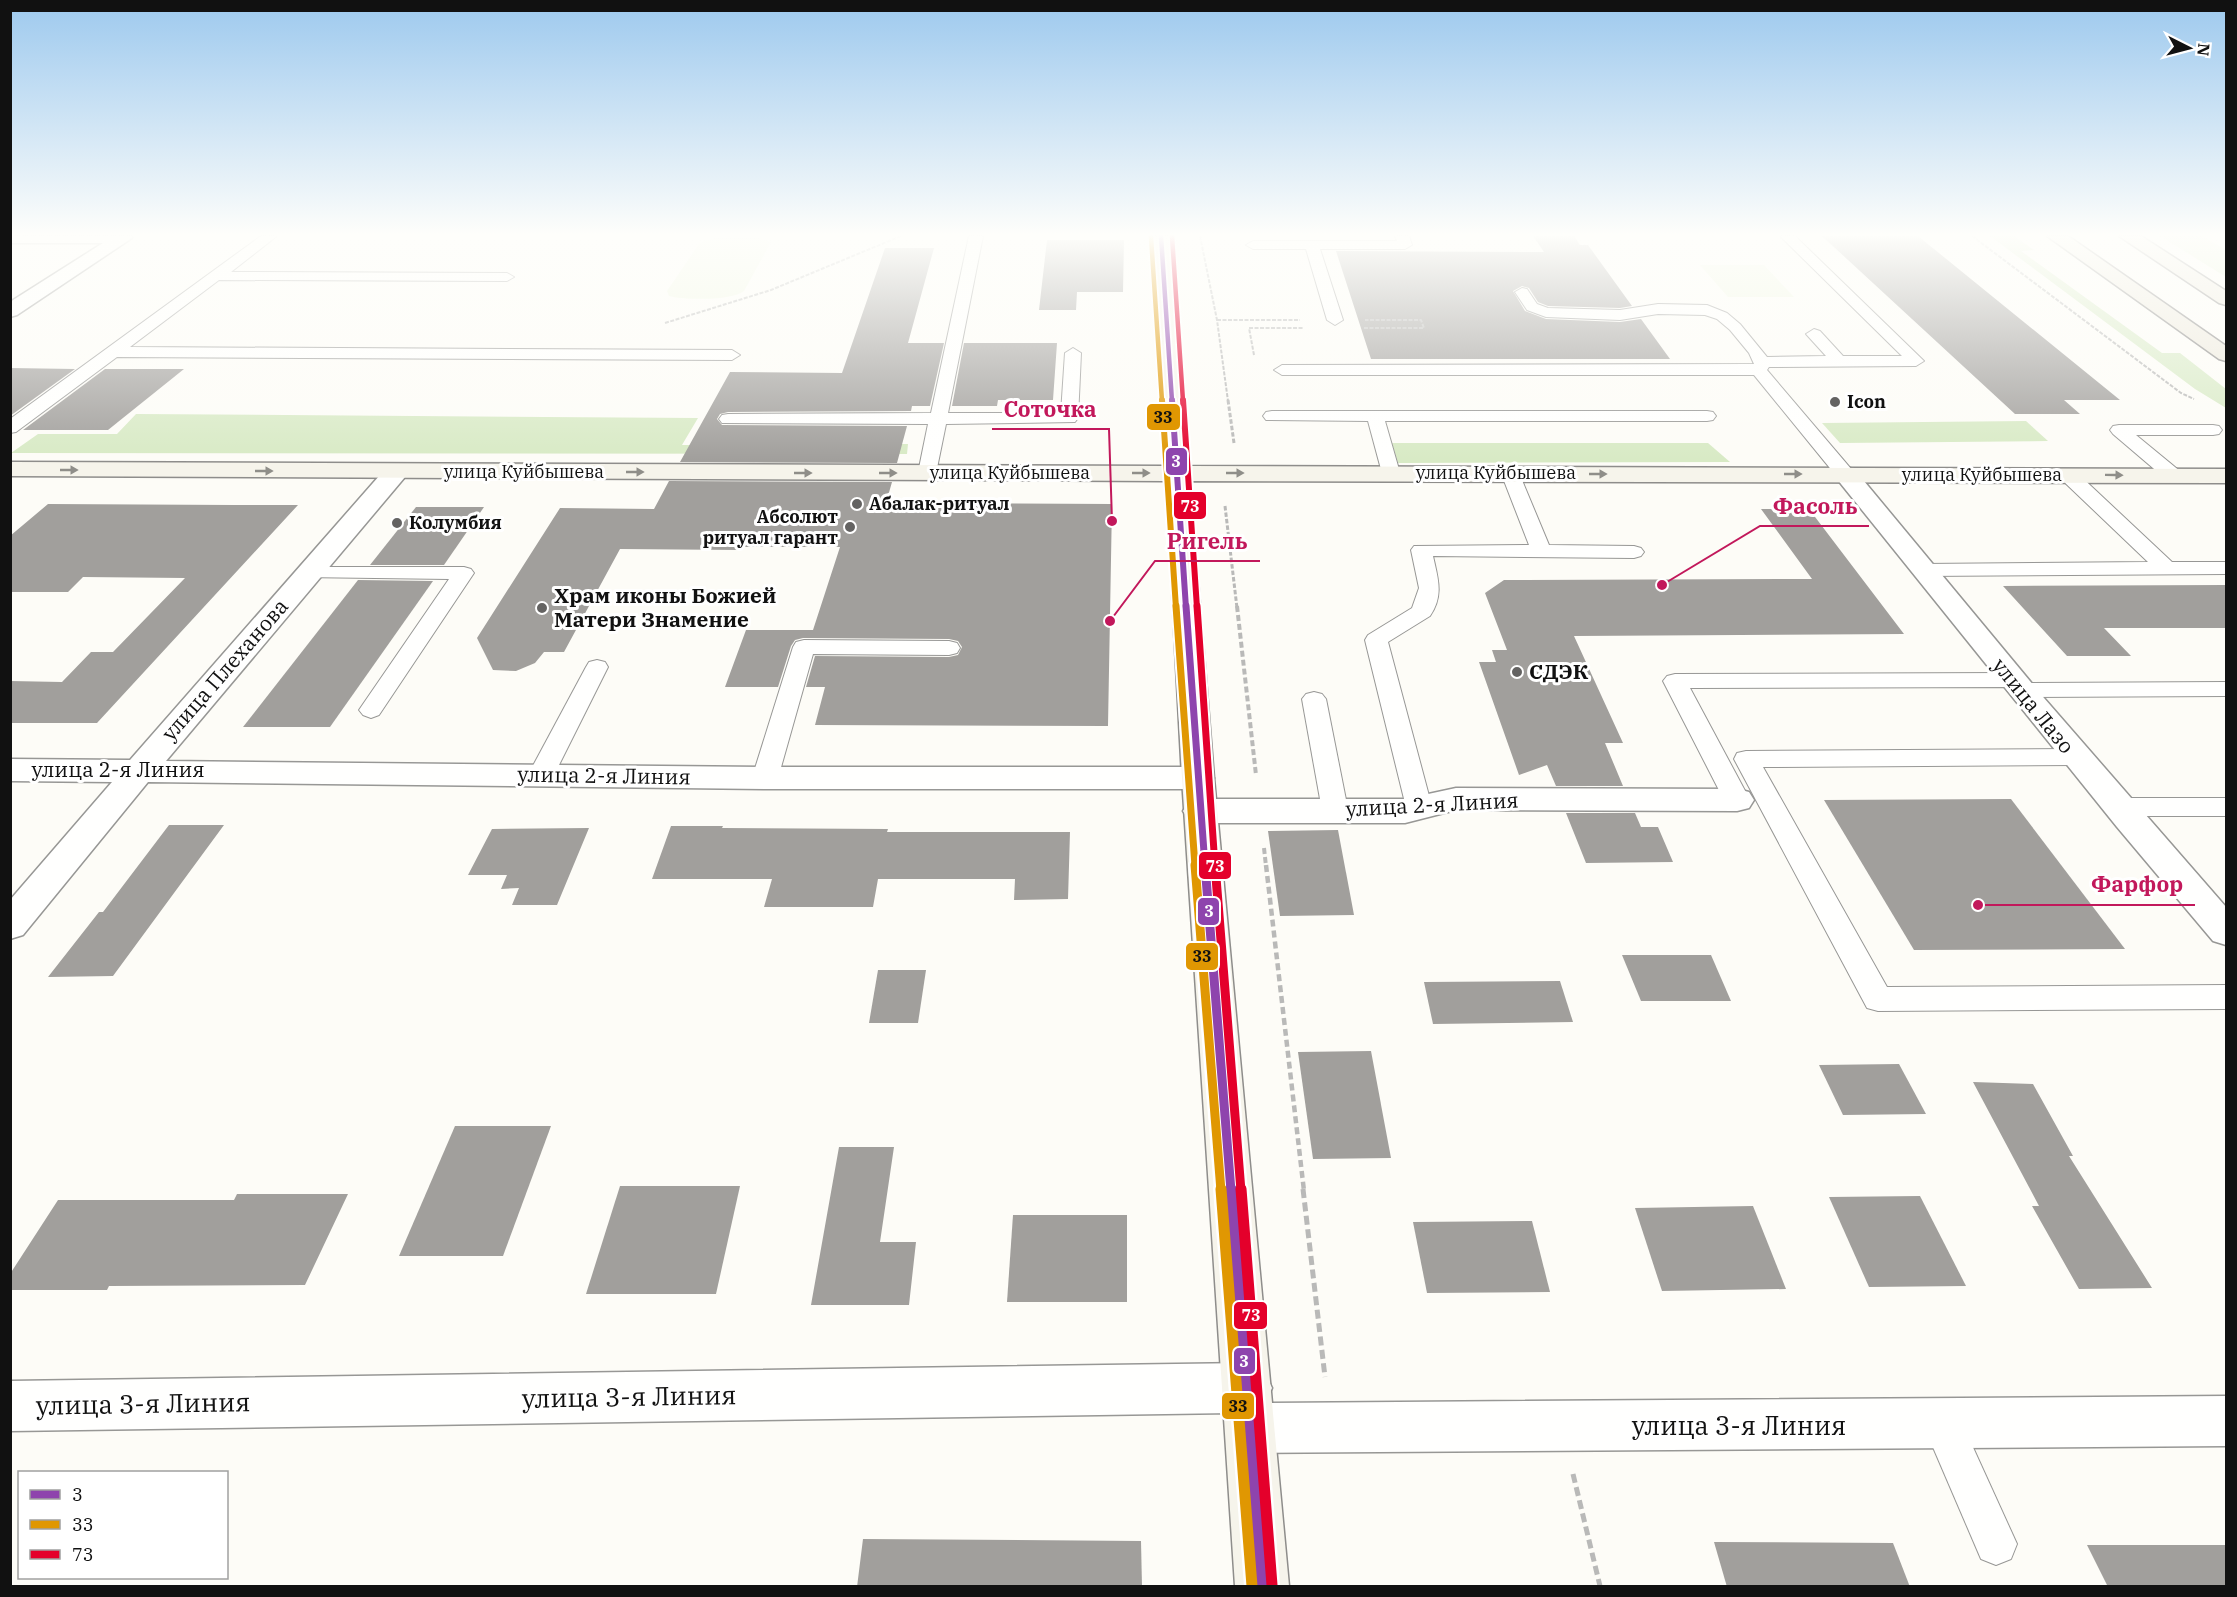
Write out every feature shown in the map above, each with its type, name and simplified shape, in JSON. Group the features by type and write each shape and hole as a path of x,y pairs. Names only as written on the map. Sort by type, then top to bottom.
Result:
{"main road":[{"path":"1166,311 1199,794 1262,1587"},
{"path":"2162,311 2226,355"},
{"name":"улица Куйбышева","path":"10,469 2226,476"}],"street":[{"name":"улица Плеханова","path":"10,925 396,472"},
{"name":"улица Лазо","path":"1845,474 2074,757 2226,932"},
{"name":"улица 2-я Линия","path":"10,770 765,778 1199,794 1260,810 1406,811 1456,799 1737,800"},
{"name":"улица 3-я Линия","path":"10,1406 1249,1408 1331,1429 2226,1421"}],"lane":[{"path":"10,428 170,311"},
{"path":"927,472 960,311"},
{"path":"1332,311 1335,320"},
{"path":"1542,311 1620,315 1648,311"},
{"path":"1708,311 1722,316 1735,327 1756,352 1761,367 1845,474"},
{"path":"1282,370 1761,367 1772,361 1916,361 1864,311"},
{"path":"1814,334 1839,361"},
{"path":"113,352 732,356"},
{"path":"728,419 1069,418 1073,353"},
{"path":"1272,416 1707,416"},
{"path":"1375,416 1391,473"},
{"path":"2174,476 2119,430 2213,430"},
{"path":"1510,473 1541,551"},
{"path":"2068,475 2166,568"},
{"path":"1419,807 1376,640 1422,611 1430,588 1421,550 1634,552"},
{"path":"1923,570 2226,568"},
{"path":"308,573 464,573 371,710"},
{"path":"765,778 804,647 949,648"},
{"path":"541,775 597,667"},
{"path":"1737,800 1675,681 2226,689"},
{"path":"1314,699 1335,810"},
{"path":"2074,757 1746,759 1878,999 2226,997"},
{"path":"2117,807 2226,807"},
{"path":"1942,1424 1996,1544"}],"path":[{"path":"662,324 705,311"},
{"path":"1215,311 1234,446"},
{"path":"2071,311 2181,393 2200,402"},
{"path":"1405,320 1421,320"},
{"path":"1233,503 1224,506 1331,1429"},
{"path":"1562,1427 1600,1587"}],"green space":[{"path":"2090,311 2103,311 2162,353 2180,353 2226,389 2226,408 2195,389"},
{"path":"136,414 698,418 682,445 908,444 907,454 11,453 38,434 117,434"},
{"path":"2026,421 2048,441 1840,443 1822,423"},
{"path":"1392,443 1708,443 1730,462 1398,463"}],"building":[{"path":"863,311 917,311 908,343 944,343 930,406 912,406 911,411 728,412 720,414 717,419 722,425 907,426 897,463 680,462 730,372 842,373"},
{"path":"1355,311 1525,311 1546,319 1620,322 1641,319 1670,359 1371,359"},
{"path":"1903,311 2010,311 2120,400 2064,400 2080,414 2015,414"},
{"path":"964,343 1057,343 1053,400 998,400 997,406 952,406"},
{"path":"10,368 75,369 10,416"},
{"path":"105,369 184,369 108,430 23,430"},
{"path":"669,481 892,482 886,503 1112,504 1108,726 815,725 825,687 806,687 815,656 949,657 958,655 962,647 958,641 949,639 803,638 795,640 791,646 778,687 725,687 746,630 813,630 840,547 739,547 737,550 620,549 564,652 544,652 535,663 516,671 493,670 477,638 560,508 654,509"},
{"path":"48,504 298,505 97,723 10,723 10,681 62,682 91,652 113,652 185,578 83,577 68,592 10,592 10,536"},
{"path":"416,507 484,507 444,565 370,565"},
{"path":"1761,509 1809,509 1904,634 1574,636 1623,743 1605,743 1623,786 1556,786 1547,765 1519,775 1479,662 1496,662 1492,650 1507,650 1485,593 1504,580 1812,579"},
{"path":"358,580 433,581 330,727 243,727"},
{"path":"2226,585 2226,628 2104,628 2131,656 2067,656 2003,586"},
{"path":"2011,799 2125,949 1914,950 1824,800"},
{"path":"1566,813 1635,813 1641,827 1658,827 1673,862 1586,863"},
{"path":"169,825 224,825 113,976 48,977 99,912 103,912"},
{"path":"671,826 888,829 887,832 1070,832 1068,899 1014,900 1015,879 878,879 873,907 764,907 772,879 652,879"},
{"path":"589,828 557,905 512,905 519,888 501,889 507,875 468,875 492,829"},
{"path":"1338,830 1354,915 1280,916 1268,831"},
{"path":"1622,955 1711,955 1731,1001 1641,1001"},
{"path":"878,970 926,970 918,1023 869,1023"},
{"path":"1560,981 1573,1022 1433,1024 1424,982"},
{"path":"1371,1051 1391,1158 1313,1159 1298,1052"},
{"path":"1899,1064 1926,1114 1843,1115 1819,1065"},
{"path":"1973,1082 2033,1084 2073,1156 2069,1156 2152,1288 2079,1289 2032,1206 2039,1206"},
{"path":"455,1126 551,1126 503,1256 399,1256"},
{"path":"839,1147 894,1147 880,1242 916,1242 909,1305 811,1305"},
{"path":"620,1186 740,1186 716,1294 586,1294"},
{"path":"237,1194 348,1194 305,1285 109,1286 107,1290 10,1290 10,1274 58,1200 234,1200"},
{"path":"1920,1196 1966,1286 1869,1287 1829,1197"},
{"path":"1753,1206 1786,1289 1662,1291 1635,1208"},
{"path":"1013,1215 1127,1215 1127,1302 1007,1302"},
{"path":"1532,1221 1550,1292 1427,1293 1413,1222"},
{"path":"863,1539 1141,1541 1142,1587 857,1587"},
{"path":"1714,1542 1893,1543 1910,1587 1727,1587"},
{"path":"2087,1545 2226,1545 2226,1587 2108,1587"}],"transit line":[{"name":"33","path":"1156,311 1188,779 1252,1586"},
{"name":"3","path":"1166,311 1198,778 1262,1586"},
{"name":"73","path":"1177,311 1208,777 1272,1585"}],"place":[{"name":"Icon","path":"1835,402"},
{"name":"Абалак-ритуал","path":"857,504"},
{"name":"Соточка","path":"1112,521"},
{"name":"Колумбия","path":"397,523"},
{"name":"Абсолют ритуал гарант","path":"850,527"},
{"name":"Фасоль","path":"1662,585"},
{"name":"Храм иконы Божией Матери Знамение","path":"542,608"},
{"name":"Ригель","path":"1110,621"},
{"name":"СДЭК","path":"1517,672"},
{"name":"Фарфор","path":"1978,905"}]}
